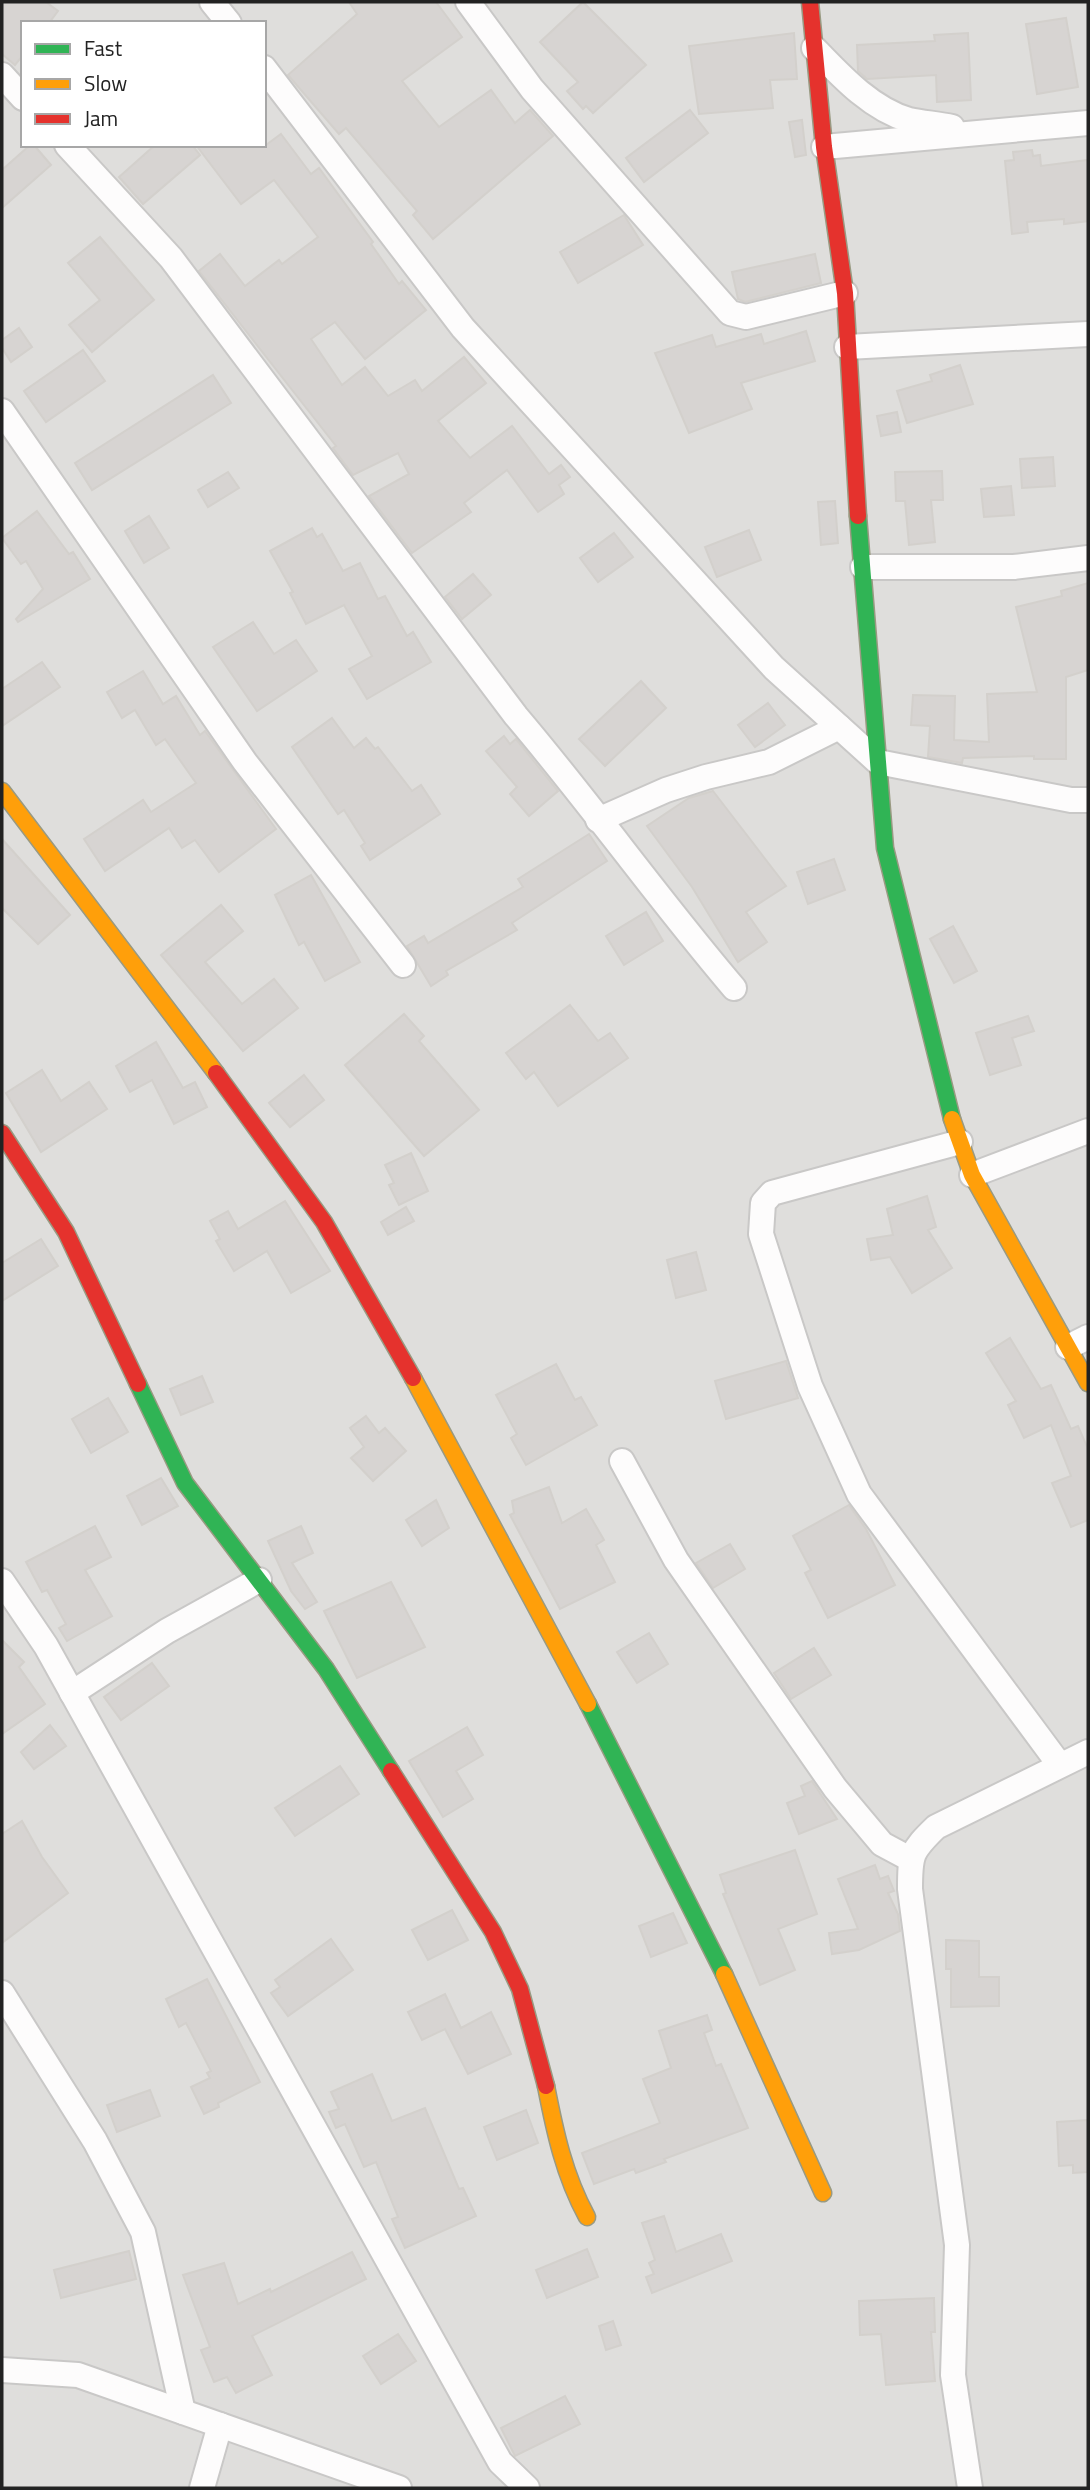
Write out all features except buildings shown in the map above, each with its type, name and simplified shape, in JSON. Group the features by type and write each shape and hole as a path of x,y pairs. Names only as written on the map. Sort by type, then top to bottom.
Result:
{"street":[{"path":"212,2 227,21"},
{"path":"468,2 532,89 730,313 746,317 845,293"},
{"path":"810,2 824,147 845,293 885,848 917,987 960,1142 972,1175 1078,1342 1088,1383"},
{"path":"814,48 864,94 906,119 985,133"},
{"path":"266,71 463,328 774,668 878,762 1071,800 1088,800"},
{"path":"2,75 21,95"},
{"path":"824,147 1088,124"},
{"path":"69,147 170,258 507,705 564,772 598,820 734,988"},
{"path":"847,347 1088,334"},
{"path":"2,411 245,762 403,965"},
{"path":"863,567 1014,567 1088,558"},
{"path":"598,820 680,785 769,762 839,727"},
{"path":"2,791 248,1115 324,1222 460,1462 618,1760 717,1959 824,2193"},
{"path":"972,1175 1088,1130"},
{"path":"2,1132 66,1231 185,1483 326,1669 493,1932 520,1989 538,2051 561,2158 573,2192 587,2217"},
{"path":"960,1142 772,1194 763,1203 761,1234 810,1386 859,1494 1059,1764"},
{"path":"622,1461 676,1560 835,1788 882,1844 910,1859"},
{"path":"72,1693 167,1631 259,1580"},
{"path":"2,1581 46,1646 500,2462 527,2488"},
{"path":"970,2488 953,2375 957,2245 932,2070 910,1889 910,1859 920,1842 936,1827 1088,1752"},
{"path":"2,1993 95,2141 143,2232 183,2412"},
{"path":"2,2370 78,2375 399,2488"},
{"path":"202,2488 220,2424"}],"shaded area":[{"path":"2,2 1088,2 1088,2488 2,2488"}],"traffic: fast":[{"path":"858,516 885,848 952,1119"},
{"path":"138,1384 185,1483 326,1669 391,1771"},
{"path":"588,1704 724,1974"}],"traffic: slow":[{"path":"2,791 216,1073"},
{"path":"952,1119 972,1175 1088,1383"},
{"path":"413,1378 588,1704"},
{"path":"724,1974 823,2193"},
{"path":"546,2086 566,2169 587,2217"}],"traffic: jam":[{"path":"810,2 824,147 845,293 858,516"},
{"path":"216,1073 324,1222 413,1378"},
{"path":"2,1133 66,1232 138,1384"},
{"path":"391,1771 493,1932 520,1989 546,2086"}]}
